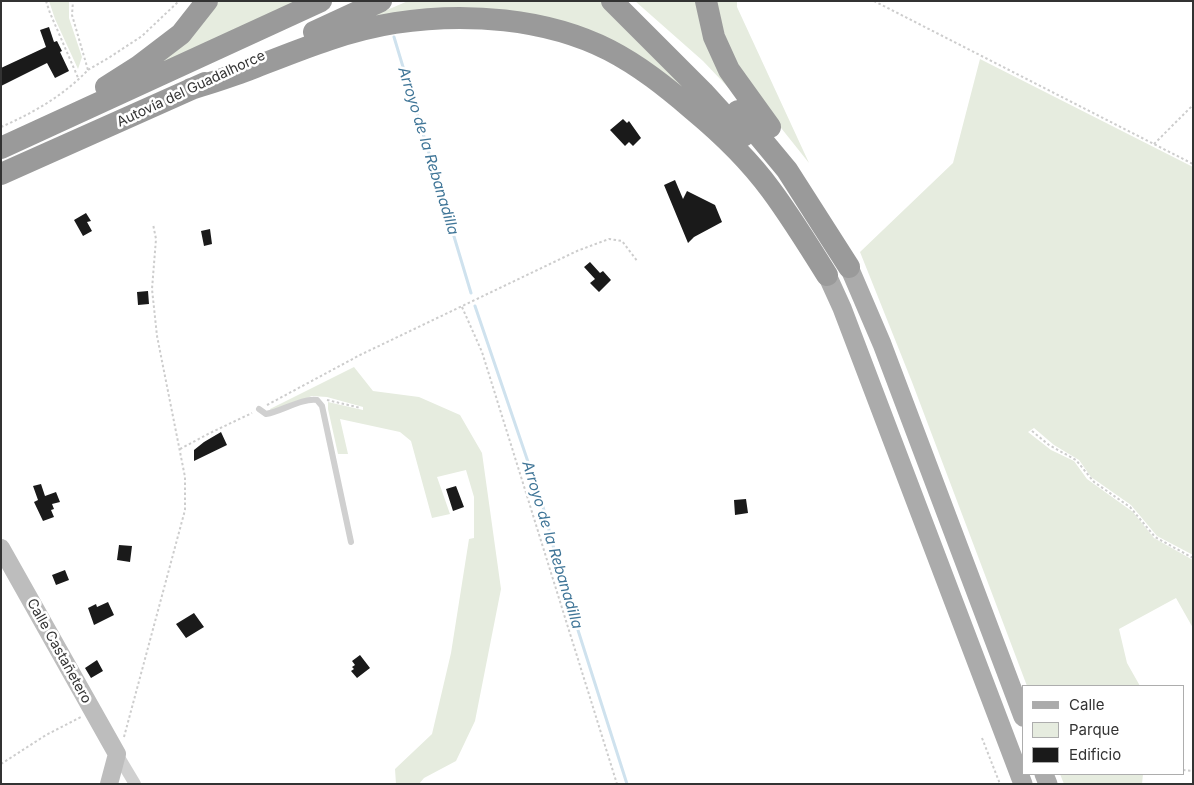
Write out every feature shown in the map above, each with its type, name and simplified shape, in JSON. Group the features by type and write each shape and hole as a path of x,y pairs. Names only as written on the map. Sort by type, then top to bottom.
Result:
{"highway":[{"path":"1,142 89,98 139,66 181,34 207,1"},
{"name":"Autovía del Guadalhorce","path":"1,148 322,1"},
{"name":"Autovía del Guadalhorce","path":"1,174 381,1"},
{"path":"612,1 697,86 748,141 776,180 808,231 827,275"},
{"path":"627,1 713,82 757,132 787,170 849,267"},
{"path":"706,1 714,37 729,70 796,163 829,220 849,267"},
{"path":"191,89 246,71 319,41 394,23 431,18 466,17 522,22 566,34 609,50 653,77 716,129 770,189 827,275"}],"main road":[{"path":"849,267 882,344 1022,714"},
{"path":"827,275 842,308 1023,784"}],"street":[{"name":"Calle Castañetero","path":"1,548 117,754"},
{"path":"109,784 117,754"},
{"path":"117,754 135,784"}],"lane":[{"path":"259,409 266,414 284,410 309,399 317,400 322,406 351,542"}],"path":[{"path":"46,1 79,80"},
{"path":"72,1 72,15 88,70"},
{"path":"1,127 27,116 53,100 79,80 88,70 142,36 179,1"},
{"path":"874,1 1193,164"},
{"path":"1154,144 1193,105"},
{"path":"117,754 124,738 185,510 185,478 157,336 152,289 156,239 153,224"},
{"path":"179,450 360,355 577,251 609,239 622,241 638,262"},
{"path":"462,307 482,352 617,784"},
{"path":"317,400 328,400 361,408"},
{"path":"1032,430 1049,445 1076,460 1094,482 1130,507 1155,537 1193,558"},
{"path":"1,764 46,735 83,716"},
{"path":"982,738 1000,784"}],"green space":[{"path":"49,1 69,1 69,18 82,57 78,69 55,19"},
{"path":"216,1 299,1 143,73"},
{"path":"408,1 607,1 739,139 557,25 352,25"},
{"path":"635,1 700,1 742,102 703,61"},
{"path":"716,1 737,1 737,7 809,163 754,94 731,60"},
{"path":"980,59 1193,167 1193,555 1157,536 1131,505 1091,477 1079,460 1054,445 1034,428 1028,432 1051,450 1074,461 1087,479 1133,512 1154,538 1193,560 1193,628 1176,598 1119,629 1127,663 1139,685 1027,685 912,382 860,252 953,163"},
{"path":"354,367 373,391 419,397 460,415 482,453 501,589 475,721 456,761 424,778 419,784 396,784 395,769 432,734 451,653 469,539 474,538 474,497 466,470 437,477 450,514 432,518 411,441 400,432 340,419 348,454 338,454 328,402 363,410 363,407 327,397 312,396 271,411 270,409"},
{"path":"1060,775 1143,775 1142,784 1064,784"}],"building":[{"path":"49,27 54,42 57,41 62,51 60,52 69,71 55,78 47,63 1,86 1,68 46,47 40,30"},
{"path":"623,119 627,123 629,121 641,138 633,146 629,142 625,146 610,130"},
{"path":"675,180 683,199 687,191 715,205 722,222 694,237 688,243 664,185"},
{"path":"86,213 91,221 87,222 92,231 83,236 74,220"},
{"path":"210,229 212,244 204,246 201,231"},
{"path":"590,262 600,273 603,271 611,280 599,292 590,283 595,279 584,267"},
{"path":"148,291 149,304 138,305 137,292"},
{"path":"221,432 227,445 194,461 194,450"},
{"path":"41,484 45,496 56,492 60,502 52,504 54,509 51,510 54,517 43,521 34,502 38,500 33,486"},
{"path":"456,486 464,507 453,511 446,489"},
{"path":"746,499 748,513 735,515 734,500"},
{"path":"119,545 132,546 130,562 117,560"},
{"path":"65,570 69,580 56,585 52,575"},
{"path":"108,602 114,615 94,625 88,608 96,604 97,607"},
{"path":"194,613 204,627 186,638 176,624"},
{"path":"360,655 370,668 357,678 351,671 355,665 352,661"},
{"path":"97,660 103,671 91,678 85,668"}],"waterway":[{"name":"Arroyo de la Rebanadilla","path":"394,37 471,293"},
{"name":"Arroyo de la Rebanadilla","path":"475,306 542,503 562,580 627,784"}]}
